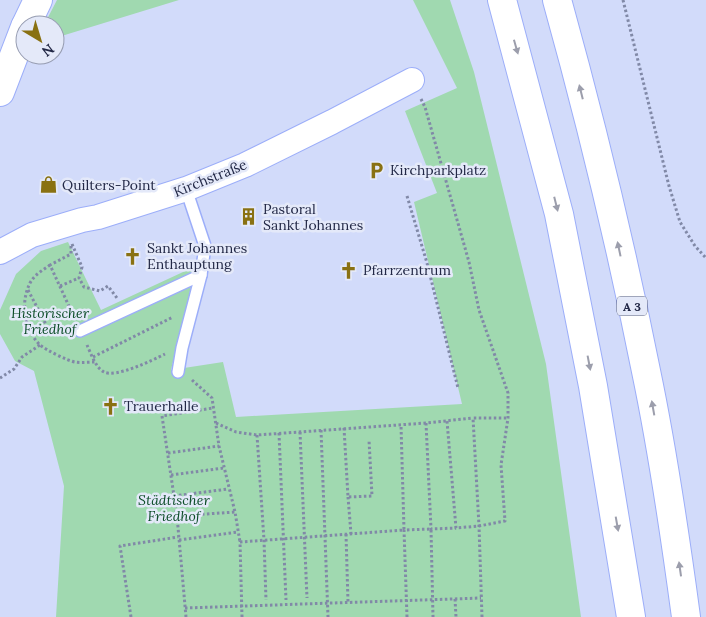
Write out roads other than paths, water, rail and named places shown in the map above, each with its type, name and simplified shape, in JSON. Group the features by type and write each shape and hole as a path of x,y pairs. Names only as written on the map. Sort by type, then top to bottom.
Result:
{"main road":[{"path":"30,15 38,0"},
{"path":"502,0 560,224 593,386 631,617"},
{"name":"A 3","path":"557,0 610,206 646,372 676,542 686,617"},
{"path":"0,92 15,52"}],"street":[{"name":"Kirchstraße","path":"0,252 32,235 98,217 186,189 245,164 332,122 412,80"}],"lane":[{"path":"178,372 182,348 201,275 205,246 186,189"},
{"path":"80,330 201,275"}],"place":[{"name":"Kirchparkplatz","path":"376,170"},
{"name":"Quilters-Point","path":"48,185"},
{"name":"Pastoral Sankt Johannes","path":"249,217"},
{"name":"Sankt Johannes Enthauptung","path":"133,256"},
{"name":"Pfarrzentrum","path":"349,270"},
{"name":"Trauerhalle","path":"110,406"}],"park label":[{"name":"Historischer Friedhof","path":"50,322"},
{"name":"Städtischer Friedhof","path":"174,508"}]}
